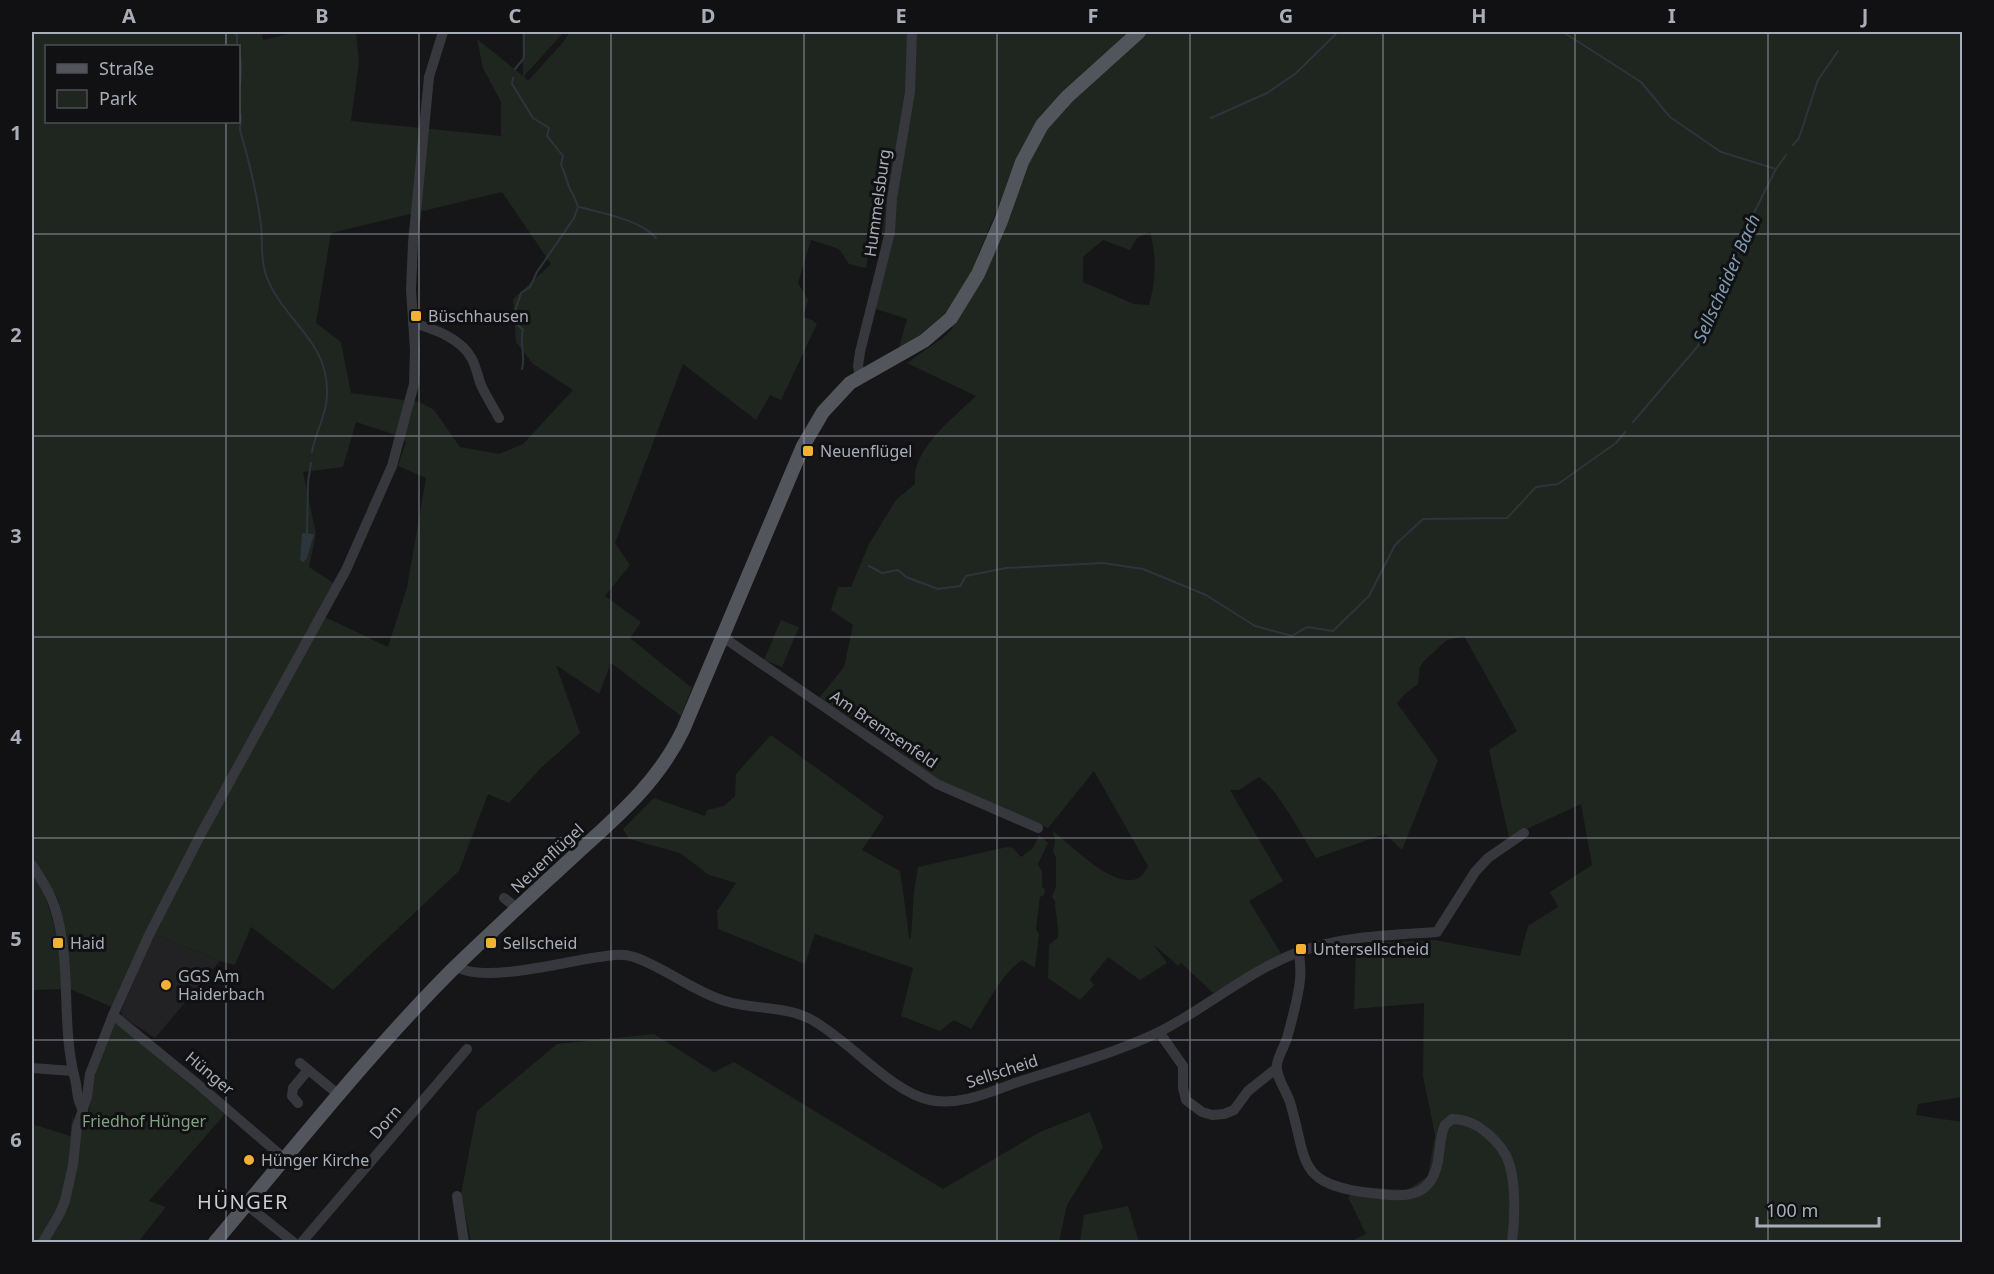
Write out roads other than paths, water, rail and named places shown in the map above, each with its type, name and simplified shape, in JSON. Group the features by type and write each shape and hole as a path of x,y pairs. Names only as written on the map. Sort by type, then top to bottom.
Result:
{"main road":[{"name":"Neuenflügel","path":"456,966 620,814 658,773 683,730 810,433 832,401 860,376 936,332 948,321 959,307 987,255 1021,166 1042,125 1067,97 1139,32"},
{"path":"215,1242 339,1095 456,966"}],"street":[{"path":"43,1242 60,1213 69,1190 77,1127 95,1057 113,1015 149,935 202,832 346,570 392,466 406,419 416,372 411,290 413,243 429,77 442,32"},
{"name":"Hummelsburg","path":"860,376 858,366 863,337 890,232 892,199 910,92 912,32"},
{"path":"413,322 444,334 465,350 499,418"},
{"name":"Am Bremsenfeld","path":"724,635 730,642 937,784 1038,828"},
{"name":"Sellscheid","path":"456,966 467,972 488,973 610,956 634,957 721,1000 785,1011 807,1018 846,1044 906,1091 938,1101 961,1100 1159,1032 1239,982 1315,946 1352,939 1437,932 1475,872 1488,858 1524,833"},
{"path":"32,865 54,904 62,943 69,1056 78,1103 83,1110"},
{"name":"Neuenflügel","path":"504,898 518,908"},
{"path":"1159,1032 1181,1061 1184,1071 1183,1092 1186,1100 1202,1112 1212,1115 1234,1110 1248,1091 1276,1068 1287,1039 1297,998 1300,980 1299,952"},
{"name":"Hünger","path":"113,1015 285,1159"},
{"name":"Dorn","path":"302,1242 466,1049"},
{"path":"298,1103 292,1096 293,1089 304,1066 339,1095"},
{"path":"32,1068 72,1071"},
{"path":"1276,1068 1290,1103 1304,1157 1311,1171 1331,1186 1374,1194 1404,1196 1422,1190 1434,1176 1445,1125 1452,1119 1466,1121 1495,1139 1509,1162 1515,1218 1512,1242"},
{"path":"457,1196 464,1242"},
{"path":"247,1204 293,1242"}],"waterway":[{"path":"235,32 237,45"},
{"path":"515,69 524,58 524,32"},
{"path":"1211,118 1267,93 1295,74 1338,32"},
{"path":"1563,32 1641,82 1670,117 1721,152 1776,169"},
{"name":"Sellscheider Bach","path":"1793,145 1799,138 1818,80 1838,51"},
{"path":"240,58 240,84"},
{"path":"513,78 512,84 533,118 549,128 547,136 563,156 561,165 578,207 574,218 537,272 530,287 521,293 515,311 517,324 523,330 522,369"},
{"path":"240,114 240,130 262,231 263,262 266,275 283,306 313,345 321,359 326,376 326,402 312,452"},
{"name":"Sellscheider Bach","path":"1633,422 1698,346 1732,271 1746,229 1776,169 1786,155"},
{"path":"579,207 641,226 656,238"},
{"name":"Sellscheider Bach","path":"869,566 882,573 898,570 906,577 938,589 960,586 966,576 1006,568 1103,563 1143,569 1206,595 1255,626 1292,636 1307,627 1333,631 1369,596 1395,545 1423,519 1507,518 1536,487 1558,484 1616,443 1625,432"},
{"path":"307,533 308,482 311,463"}],"place":[{"name":"Büschhausen","path":"416,316"},
{"name":"Neuenflügel","path":"808,451"},
{"name":"Haid","path":"58,943"},
{"name":"Sellscheid","path":"491,943"},
{"name":"Untersellscheid","path":"1301,949"},
{"name":"GGS Am Haiderbach","path":"166,985"},
{"name":"Hünger Kirche","path":"249,1160"}],"district":[{"name":"HÜNGER","path":"243,1201"}],"park label":[{"name":"Friedhof Hünger","path":"144,1121"}]}
